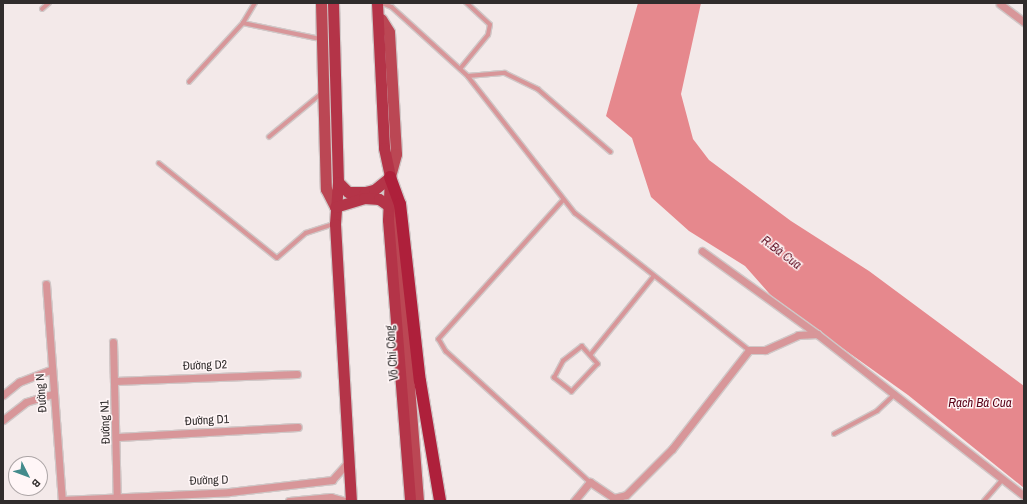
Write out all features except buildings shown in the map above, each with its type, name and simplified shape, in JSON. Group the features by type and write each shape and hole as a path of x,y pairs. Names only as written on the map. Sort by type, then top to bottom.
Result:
{"highway":[{"path":"333,3 338,182 335,207 335,224 351,501"},
{"name":"Võ Chí Công","path":"377,3 381,19 378,31 384,148 390,177 389,206 410,501"},
{"path":"338,182 348,192 365,192 374,190 390,177 400,204 420,382 440,501"},
{"path":"335,207 364,198 379,199 389,206"}],"main road":[{"path":"321,3 322,94 326,189 335,207"},
{"path":"322,39 334,41"},
{"path":"322,94 335,93"},
{"name":"Võ Chí Công","path":"389,206 396,222 418,501"}],"street":[{"path":"1000,4 1024,22"},
{"path":"702,251 896,393 1024,496"},
{"name":"Đường N","path":"46,284 52,394 62,500"},
{"path":"574,501 590,482 614,498 626,495 672,449 750,350 766,350 798,336 817,334"},
{"name":"Đường N1","path":"113,342 118,437 117,500"},
{"path":"3,395 19,382 51,370"},
{"name":"Đường D2","path":"115,381 297,374"},
{"path":"3,420 26,402 52,394"},
{"name":"Đường D1","path":"118,437 298,427"},
{"name":"Đường D","path":"62,500 117,500 176,493 229,492 332,480 348,462"},
{"path":"229,492 230,501"},
{"path":"176,493 177,501"},
{"path":"289,501 331,497 345,501"}],"lane":[{"path":"42,9 48,3"},
{"path":"189,82 242,22 255,3"},
{"path":"382,3 392,7 468,76 511,127 563,201 654,276 750,350"},
{"path":"460,69 488,35 490,25 466,3"},
{"path":"242,22 322,39"},
{"path":"468,76 505,73 538,89 611,152"},
{"path":"269,137 322,94"},
{"path":"159,163 277,258 306,233 335,224"},
{"path":"563,201 439,339 446,351 590,482"},
{"path":"591,354 654,276"},
{"path":"582,346 591,354 598,364 572,392 554,378 563,360 582,346"},
{"path":"834,434 877,412 896,393"},
{"path":"984,501 1003,479"}],"water":[{"name":"Rạch Bà Cua","path":"638,3 701,3 681,94 693,139 709,160 791,221 869,271 1024,386 1024,488 908,395 775,300 745,266 689,231 651,197 632,138 606,116"}],"water label":[{"name":"R.Bà Cua","path":"781,253"}]}
